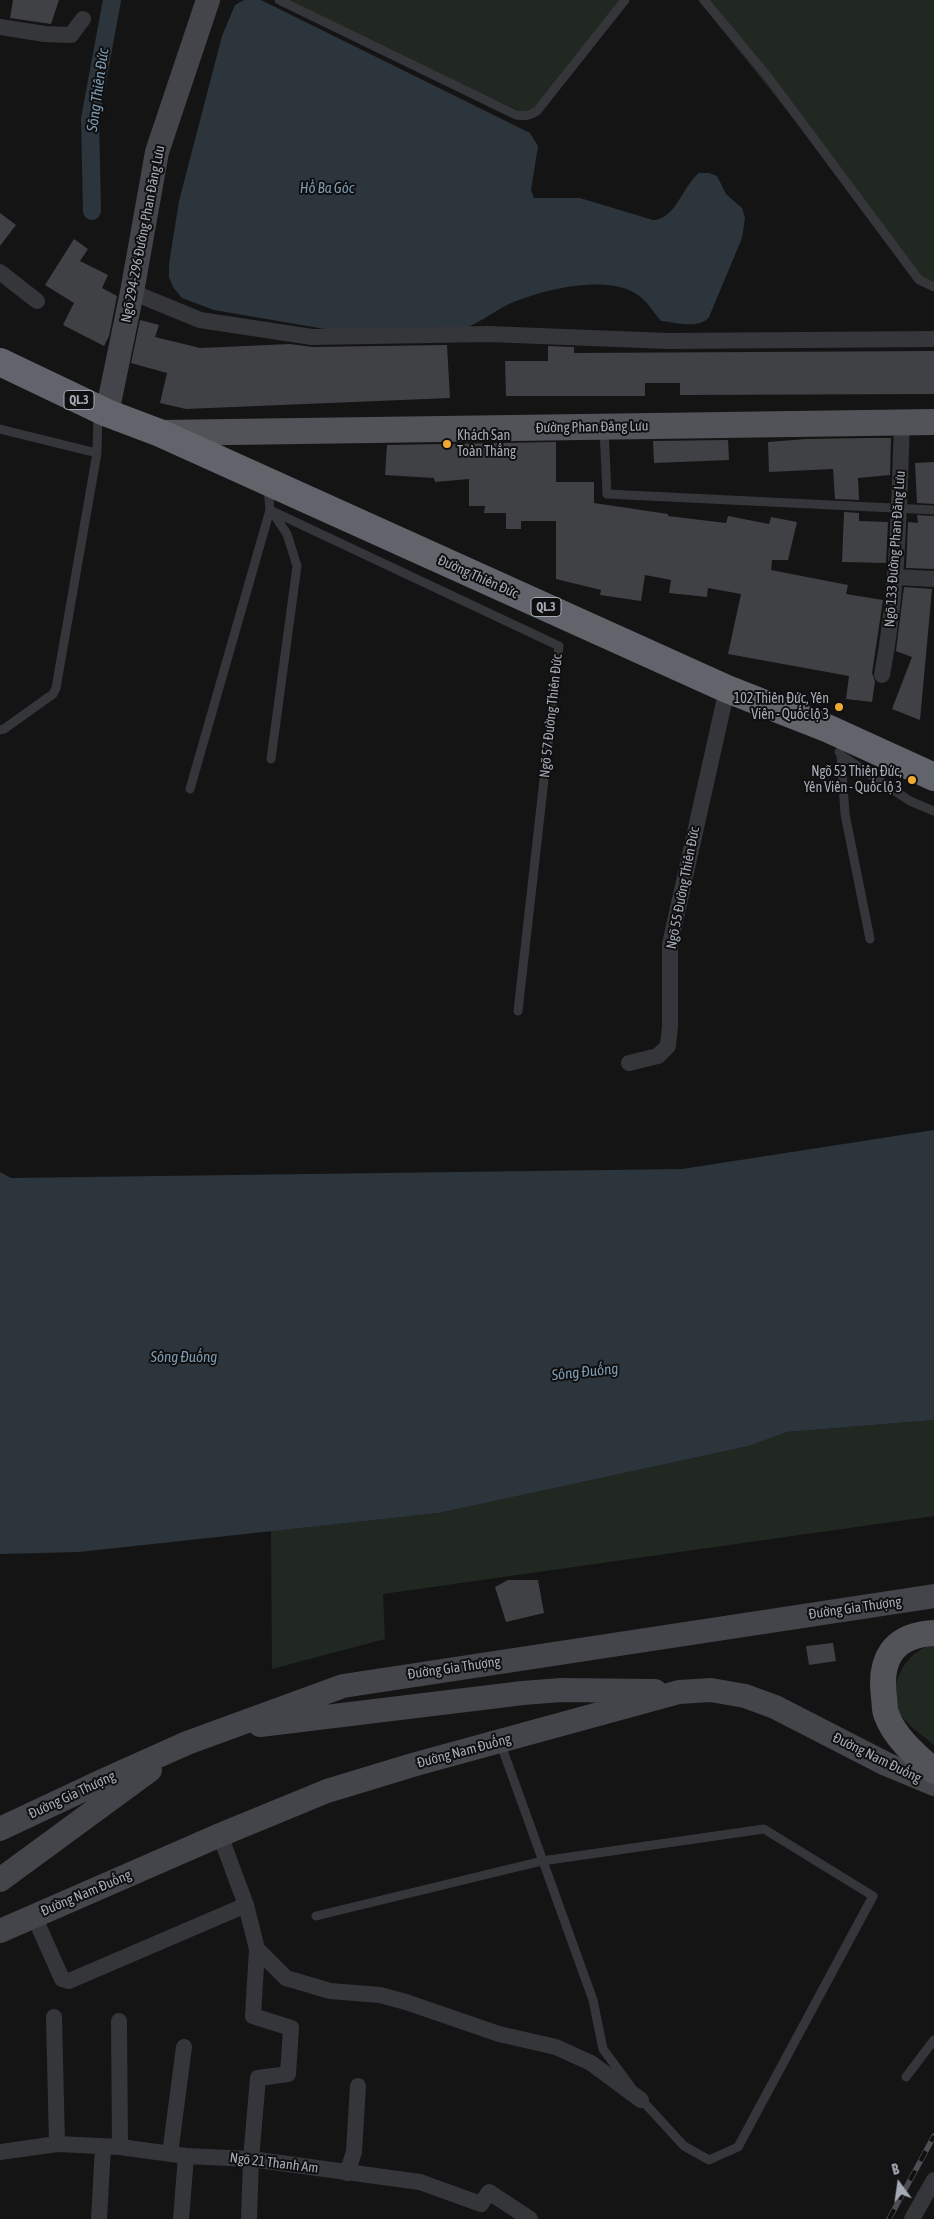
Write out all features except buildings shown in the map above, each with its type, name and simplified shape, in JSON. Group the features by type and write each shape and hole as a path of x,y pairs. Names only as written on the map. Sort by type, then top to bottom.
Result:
{"highway":[{"name":"QL.3","path":"0,362 103,411 160,433"},
{"name":"Đường Thiên Đức","path":"160,433 727,689 829,729 934,777"}],"main road":[{"name":"Ngõ 294-296 Đường Phan Đăng Lưu","path":"103,411 132,292 157,152 208,0"},
{"name":"Đường Phan Đăng Lưu","path":"160,433 934,422"},
{"name":"Đường Gia Thượng","path":"0,1830 102,1781 187,1744 326,1691 362,1682 934,1596"},
{"path":"934,1633 923,1633 903,1641 890,1654 883,1668 882,1684 886,1716 902,1740 934,1771"},
{"path":"222,1730 552,1691 598,1689 680,1692"},
{"name":"Đường Nam Đuống","path":"0,1931 220,1835 327,1792 416,1764 680,1692 711,1690 752,1698 775,1707 889,1766 934,1784"},
{"path":"0,1880 187,1744"}],"street":[{"path":"0,27 45,34 71,35 83,19"},
{"path":"0,272 37,301"},
{"path":"132,292 200,320 312,337 488,334 668,341 934,340"},
{"name":"Ngõ 133 Đường Phan Đăng Lưu","path":"882,675 895,577 902,422"},
{"path":"895,577 934,579"},
{"name":"Ngõ 55 Đường Thiên Đức","path":"630,1063 658,1056 668,1046 670,1026 670,944 727,689"},
{"path":"220,1835 246,1905 257,1949 253,2016 291,2028 288,2074 258,2078 251,2158 249,2219"},
{"path":"34,1916 62,1979 69,1981 246,1905"},
{"path":"257,1949 286,1978 330,1991 380,1995 499,2034 556,2047 590,2063 641,2100"},
{"path":"54,2017 57,2144"},
{"path":"119,2021 120,2146"},
{"path":"181,2219 178,2155 184,2047"},
{"path":"347,2173 354,2152 358,2086"},
{"name":"Ngõ 21 Thanh Am","path":"0,2152 57,2144 103,2147 120,2146 178,2155 251,2158 420,2182 481,2204 489,2192 530,2219"},
{"path":"99,2219 103,2147"},
{"path":"912,2219 934,2180"}],"lane":[{"path":"279,0 516,115 522,116 530,116 538,111 625,0"},
{"path":"704,0 768,77 919,280 934,287"},
{"path":"0,730 53,694 56,688 103,411"},
{"path":"604,427 607,494 934,510"},
{"path":"0,429 97,454"},
{"path":"190,790 270,510 267,482"},
{"path":"270,510 287,534 297,566 271,759"},
{"name":"Ngõ 57 Đường Thiên Đức","path":"270,510 559,646 518,1011"},
{"path":"829,729 841,755 845,814 870,939"},
{"path":"841,755 910,801 934,811"},
{"path":"316,1916 542,1861 764,1829 873,1896 738,2147 709,2160 684,2146 641,2100 603,2049 593,2000 542,1861 500,1742"},
{"path":"906,2077 934,2040"}],"shaded area":[{"path":"279,0 629,0 530,116"},
{"path":"698,0 934,0 934,282 928,286"},
{"path":"934,1420 934,1516 383,1594 385,1639 272,1669 271,1531 439,1513 749,1446 787,1432"},
{"path":"934,1644 934,1745 902,1716 895,1703 895,1691 899,1675 907,1661 919,1651"}],"water":[{"name":"Hồ Ba Góc","path":"244,0 261,0 530,133 538,146 531,190 534,198 580,198 653,220 661,218 673,208 699,173 709,173 717,176 726,194 742,208 745,218 742,238 709,317 705,321 693,324 661,321 638,295 625,288 609,285 573,286 537,294 507,305 463,329 325,329 214,310 182,298 173,287 169,277 169,264 179,201 222,36 235,5"},
{"name":"Sông Đuống","path":"934,1130 934,1420 787,1432 749,1446 439,1513 79,1552 0,1554 0,1172 11,1178 682,1169"}],"waterway":[{"name":"Sông Thiên Đức","path":"92,211 90,119 112,0"}],"railway":[{"path":"889,2219 934,2136"}],"place":[{"name":"Khách Sạn Toàn Thắng","path":"447,444"},
{"name":"102 Thiên Đức, Yên Viên - Quốc lộ 3","path":"839,707"},
{"name":"Ngõ 53 Thiên Đức, Yên Viên - Quốc lộ 3","path":"912,780"}]}
